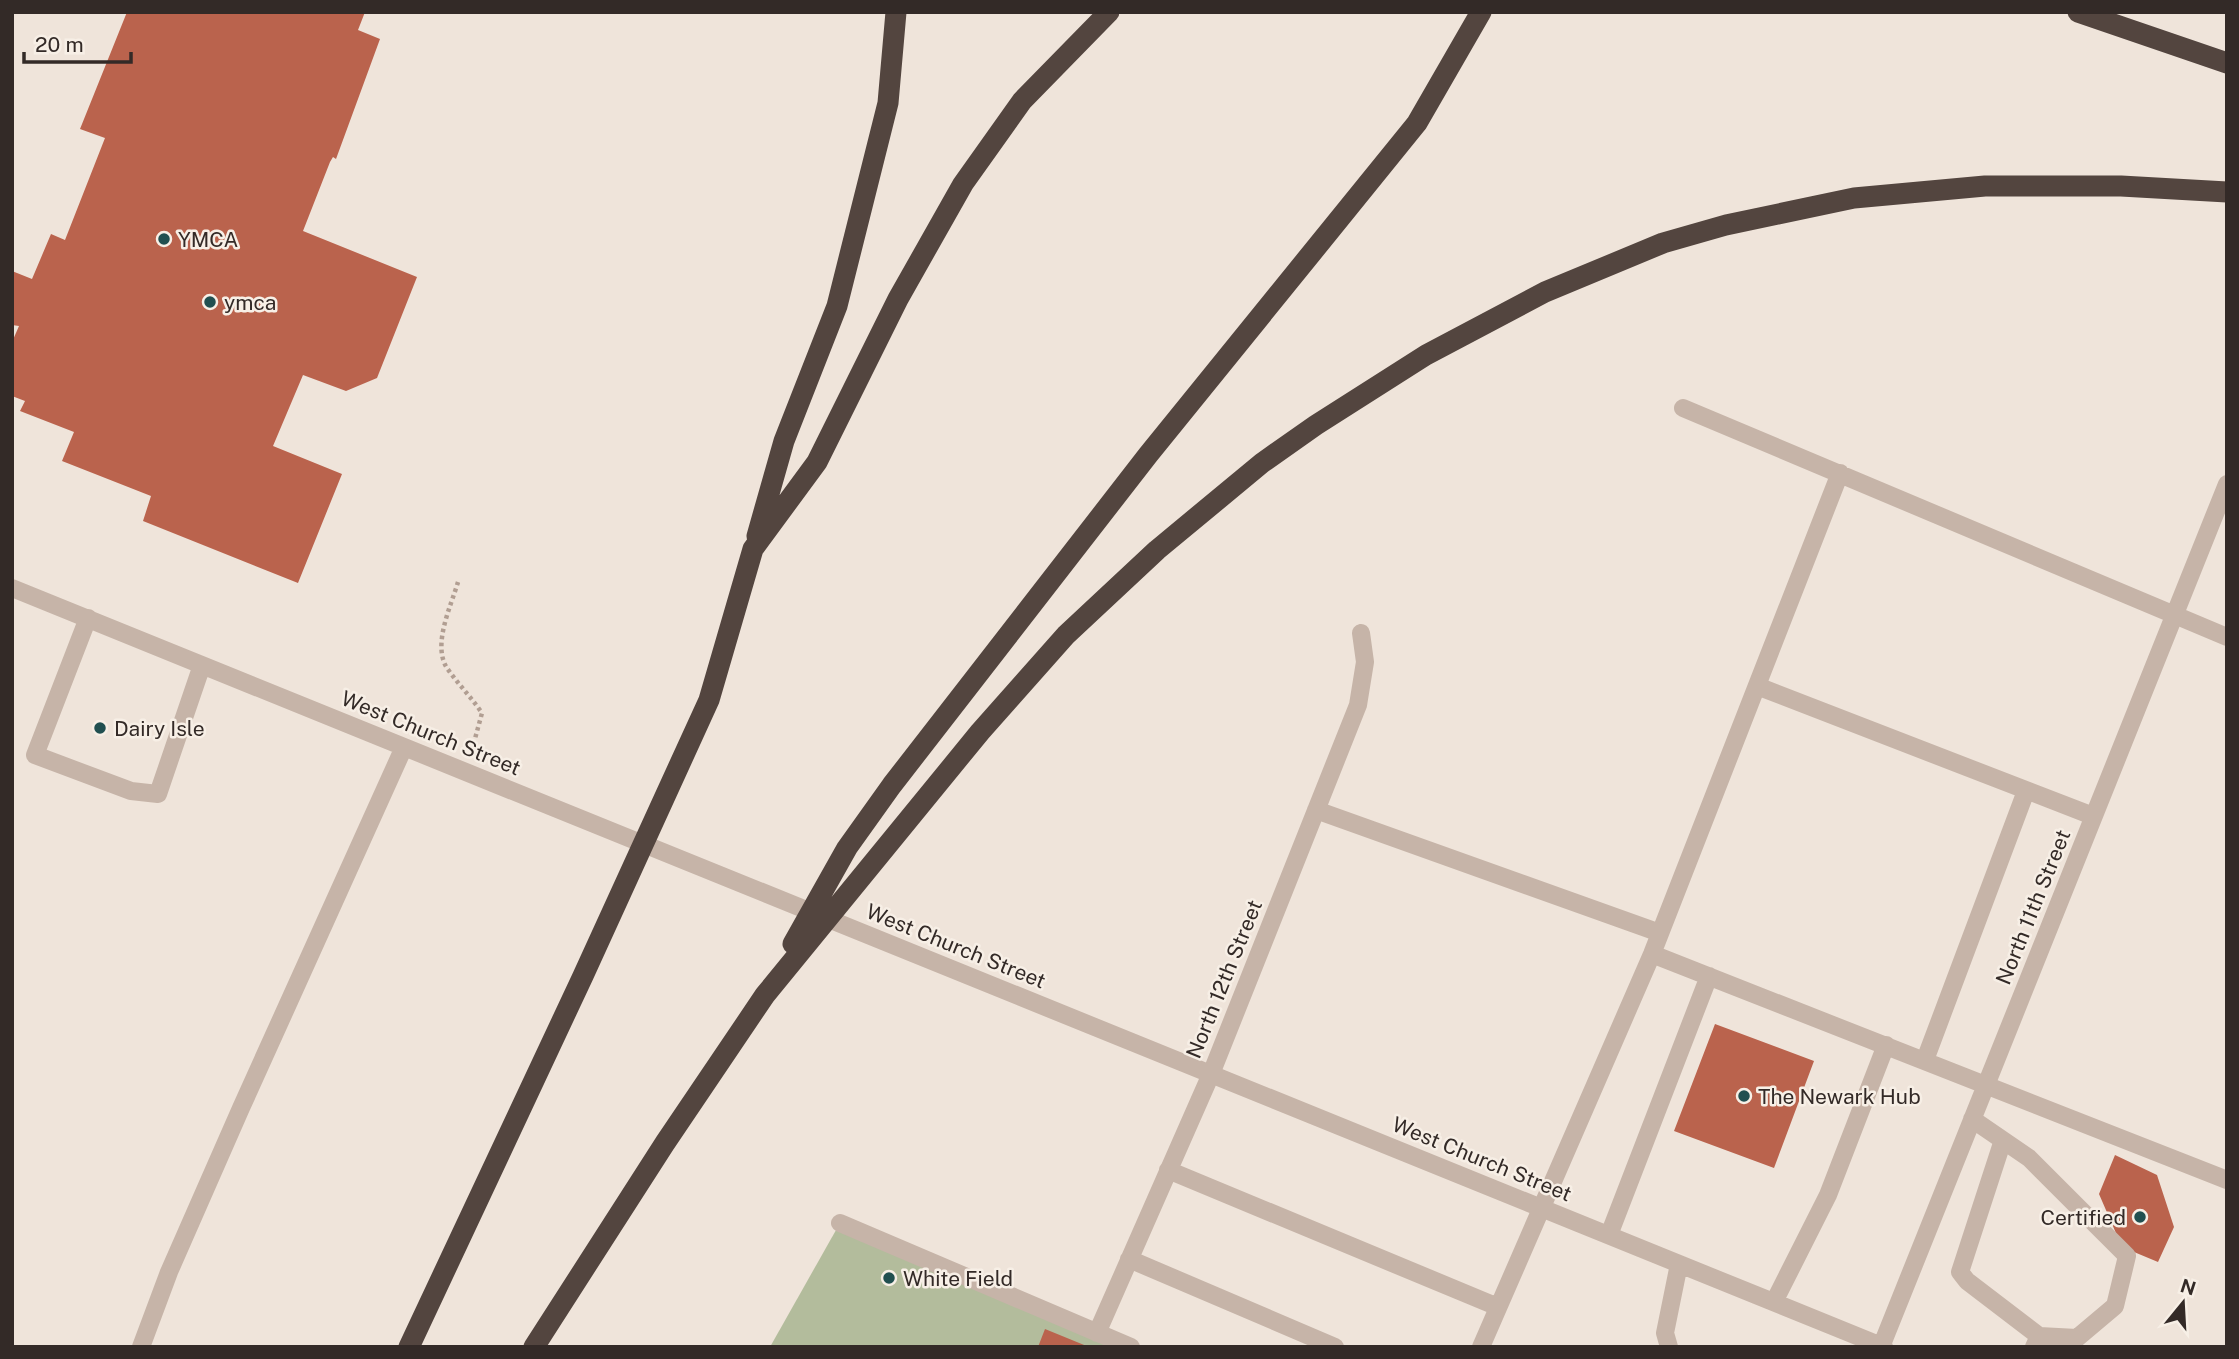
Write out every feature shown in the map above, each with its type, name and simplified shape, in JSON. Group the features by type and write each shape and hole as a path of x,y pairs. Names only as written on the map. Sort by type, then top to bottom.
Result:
{"highway":[{"path":"409,1347 709,700 784,442 838,306 888,103 896,12"},
{"path":"753,549 817,462 898,299 963,184 1022,101 1109,12"},
{"path":"765,995 847,848 892,785 1148,455 1417,123 1481,12"},
{"path":"2078,12 2227,63"},
{"path":"534,1347 765,995 925,799 1066,635 1157,550 1284,447 1373,387 1448,342 1545,292 1676,240 1726,225 1854,198 1985,186 2121,186 2227,192"}],"street":[{"path":"1683,408 2174,617 2227,637"},
{"path":"1481,1347 1652,954 1840,473"},
{"name":"North 11th Street","path":"1882,1346 2227,484"},
{"name":"West Church Street","path":"12,588 1882,1346"},
{"path":"88,618 35,755 131,792 158,794 202,665"},
{"name":"North 12th Street","path":"1097,1333 1211,1074 1358,705 1365,663 1361,633"},
{"path":"1757,686 2093,816"},
{"path":"141,1347 169,1272 404,747"},
{"path":"1925,1060 2026,791"},
{"path":"1316,810 1660,933"},
{"path":"1652,954 2227,1180"},
{"path":"1609,1235 1709,976"},
{"path":"1774,1302 1828,1195 1886,1045"},
{"path":"1972,1119 2003,1140 2029,1158 2127,1256 2115,1306 2077,1338 2037,1341 1960,1272 2003,1140"},
{"path":"1168,1170 1498,1307"},
{"path":"840,1223 1131,1347"},
{"path":"1129,1259 1335,1347"},
{"path":"1670,1347 1665,1333 1679,1264"}],"path":[{"path":"458,582 442,637 442,652 445,666 482,713 480,728 465,771"}],"green space":[{"name":"White Field","path":"840,1223 1131,1347 770,1347"}],"building":[{"name":"ymca","path":"127,12 365,12 358,30 380,39 336,159 333,157 330,162 303,231 417,277 377,378 346,391 303,375 273,446 342,474 298,583 143,521 151,496 62,461 74,432 20,411 25,401 12,396 12,342 19,326 12,325 12,271 32,279 51,234 65,240 105,138 80,129"},
{"name":"The Newark Hub","path":"1715,1024 1814,1061 1774,1168 1674,1131"},
{"name":"Certified","path":"2115,1155 2157,1175 2174,1227 2158,1262 2122,1247 2099,1194"},
{"path":"1045,1329 1089,1347 1038,1347"}],"place":[{"name":"YMCA","path":"164,239"},
{"name":"ymca","path":"210,302"},
{"name":"Dairy Isle","path":"100,728"},
{"name":"The Newark Hub","path":"1744,1096"},
{"name":"Certified","path":"2140,1217"},
{"name":"White Field","path":"889,1278"}]}
